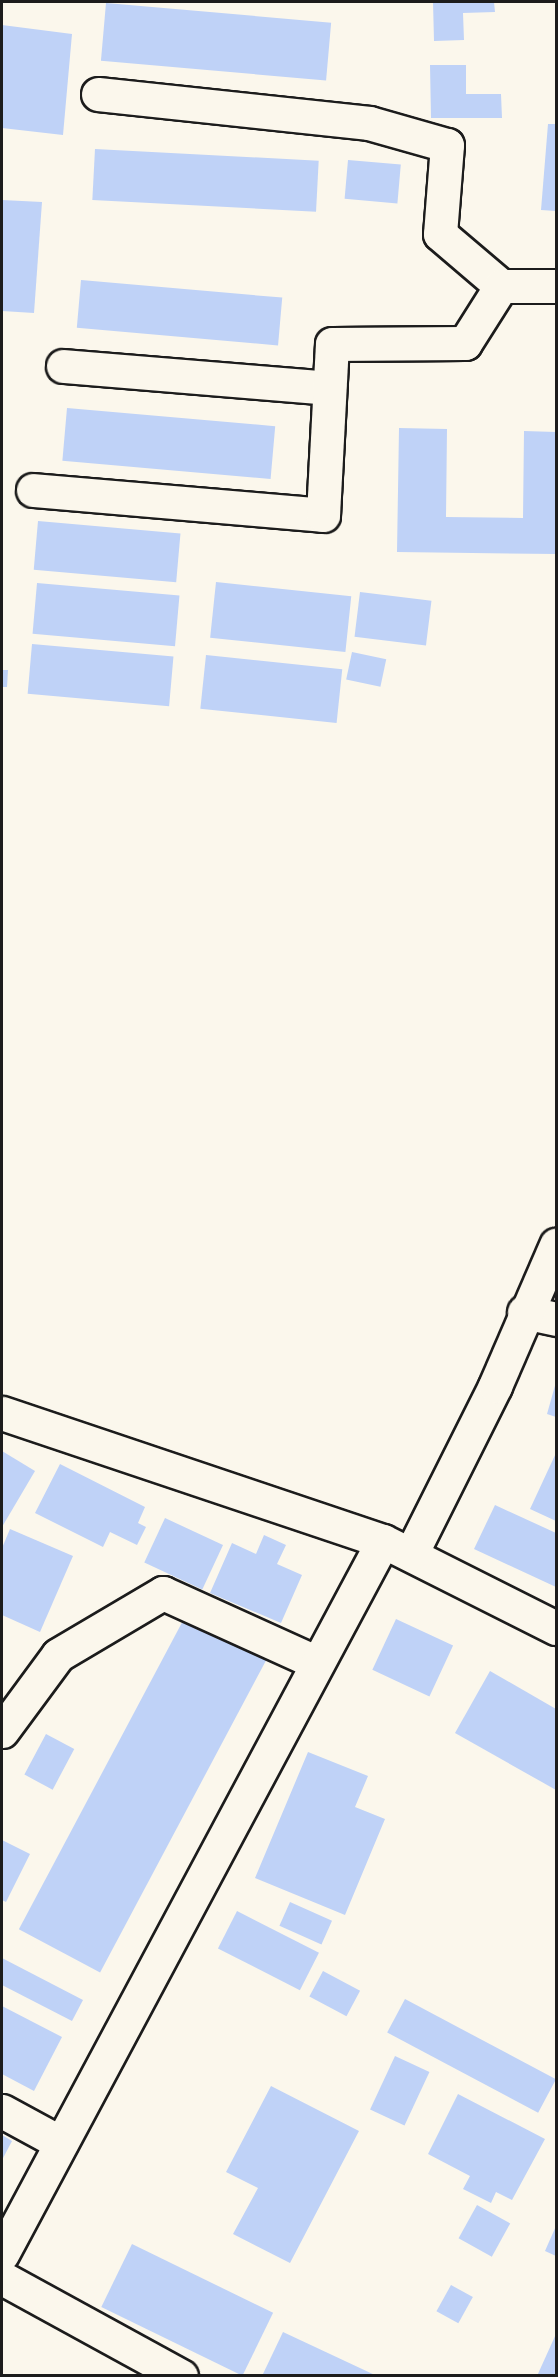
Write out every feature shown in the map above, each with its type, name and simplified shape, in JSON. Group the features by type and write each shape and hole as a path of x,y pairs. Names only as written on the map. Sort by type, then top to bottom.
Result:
{"street":[{"path":"98,94 369,123 447,145 440,234 501,286 556,286"},
{"path":"33,490 322,515 332,344 465,344 501,286"},
{"path":"63,366 329,388"},
{"path":"2,2254 317,1663 397,1547 495,1386 524,1312 556,1245"},
{"path":"524,1312 556,1319"},
{"path":"2,1413 397,1547 556,1628"},
{"path":"2,1731 58,1655 163,1593 317,1663"},
{"path":"2,2111 61,2143"},
{"path":"2,2278 181,2376"}],"building":[{"path":"433,2 494,2 495,12 463,13 464,40 434,41"},
{"path":"106,3 331,23 326,80 101,61"},
{"path":"2,25 72,34 63,135 2,128"},
{"path":"430,65 466,65 466,94 501,94 502,118 431,118"},
{"path":"548,124 556,124 556,211 541,210"},
{"path":"95,149 319,161 316,212 92,200"},
{"path":"348,160 401,165 397,203 345,199"},
{"path":"2,200 42,202 34,313 2,311"},
{"path":"81,280 282,298 278,345 77,328"},
{"path":"67,408 275,426 271,479 62,461"},
{"path":"399,428 447,429 446,517 523,518 524,431 556,432 556,554 397,552"},
{"path":"38,521 180,533 176,582 34,570"},
{"path":"216,582 351,596 345,652 210,638"},
{"path":"37,583 179,595 175,646 33,634"},
{"path":"360,592 431,601 426,645 355,637"},
{"path":"32,644 173,656 169,706 28,694"},
{"path":"352,652 386,659 380,687 346,679"},
{"path":"206,655 342,669 337,723 200,709"},
{"path":"2,670 8,670 7,687 2,687"},
{"path":"556,1382 556,1417 547,1414"},
{"path":"2,1451 35,1471 2,1527"},
{"path":"556,1453 556,1521 530,1509"},
{"path":"60,1464 145,1507 138,1523 146,1527 137,1545 110,1532 103,1547 35,1513"},
{"path":"495,1505 556,1533 556,1587 474,1549"},
{"path":"165,1518 223,1545 202,1589 144,1562"},
{"path":"10,1529 73,1556 40,1632 2,1615 2,1548"},
{"path":"264,1535 286,1545 277,1564 302,1575 281,1623 210,1593 232,1543 256,1554"},
{"path":"186,1615 267,1658 100,1973 19,1929"},
{"path":"396,1619 453,1646 429,1696 372,1670"},
{"path":"490,1671 556,1709 556,1790 455,1733"},
{"path":"46,1734 74,1749 53,1790 24,1775"},
{"path":"308,1752 368,1776 355,1807 385,1819 345,1915 255,1878"},
{"path":"2,1840 30,1854 6,1902 2,1900"},
{"path":"290,1902 332,1921 321,1944 279,1926"},
{"path":"237,1911 319,1953 300,1990 218,1948"},
{"path":"2,1958 83,2000 72,2021 2,1985"},
{"path":"323,1971 360,1991 346,2016 309,1997"},
{"path":"405,1999 556,2079 538,2113 387,2033"},
{"path":"2,2006 62,2037 34,2091 2,2074"},
{"path":"395,2056 429,2072 405,2126 370,2109"},
{"path":"271,2086 359,2131 290,2263 233,2234 258,2188 226,2172"},
{"path":"458,2094 545,2139 512,2200 496,2192 491,2203 463,2189 470,2176 428,2154"},
{"path":"2,2135 12,2141 2,2160"},
{"path":"477,2205 510,2223 492,2257 459,2238"},
{"path":"556,2226 556,2256 545,2251"},
{"path":"132,2244 273,2313 242,2376 101,2307"},
{"path":"451,2285 473,2297 458,2323 436,2311"},
{"path":"283,2332 377,2376 262,2376"},
{"path":"556,2334 556,2376 537,2376"}]}
